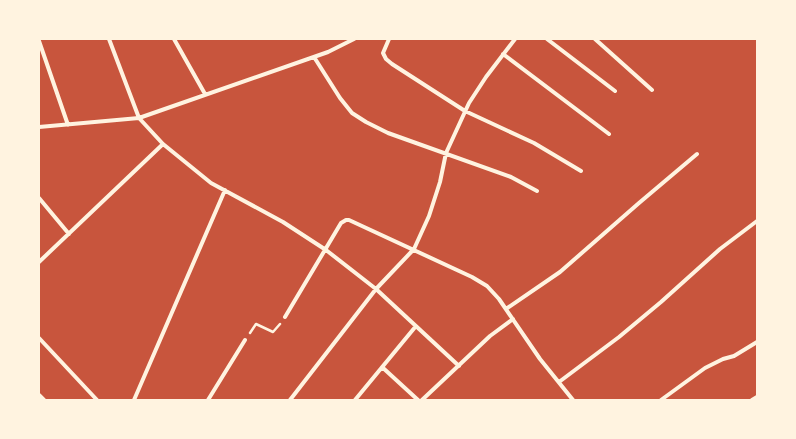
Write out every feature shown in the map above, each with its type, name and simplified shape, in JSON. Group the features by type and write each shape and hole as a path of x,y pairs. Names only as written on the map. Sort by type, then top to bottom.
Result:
{"street":[{"path":"109,39 139,118 163,144 205,178 283,222 326,250 376,289 459,366"},
{"path":"174,39 205,94"},
{"path":"39,127 139,118 328,52 354,39"},
{"path":"389,39 383,53 386,59 392,64 465,111 534,143 581,171"},
{"path":"290,400 376,289 414,249 429,216 440,182 446,153 465,111 486,77 515,39"},
{"path":"547,39 615,90"},
{"path":"595,39 652,90"},
{"path":"39,41 68,125"},
{"path":"503,54 609,134"},
{"path":"314,57 340,98 352,113 366,122 388,133 511,177 537,191"},
{"path":"39,262 163,144"},
{"path":"506,309 560,272 697,154"},
{"path":"134,400 225,190"},
{"path":"39,198 69,234"},
{"path":"285,317 341,223 346,220 350,220 414,249 472,277 487,286 499,299 540,359 573,400"},
{"path":"559,382 619,337 661,302 720,248 757,221"},
{"path":"422,400 490,336 513,319"},
{"path":"356,400 416,326"},
{"path":"39,338 97,400"},
{"path":"208,400 245,340"},
{"path":"661,400 705,368 723,359 734,356 757,342"},
{"path":"382,367 418,400"},
{"path":"39,395 44,400"},
{"path":"752,400 757,397"}],"path":[{"path":"245,340 254,325 258,325 273,332 285,317"}]}
